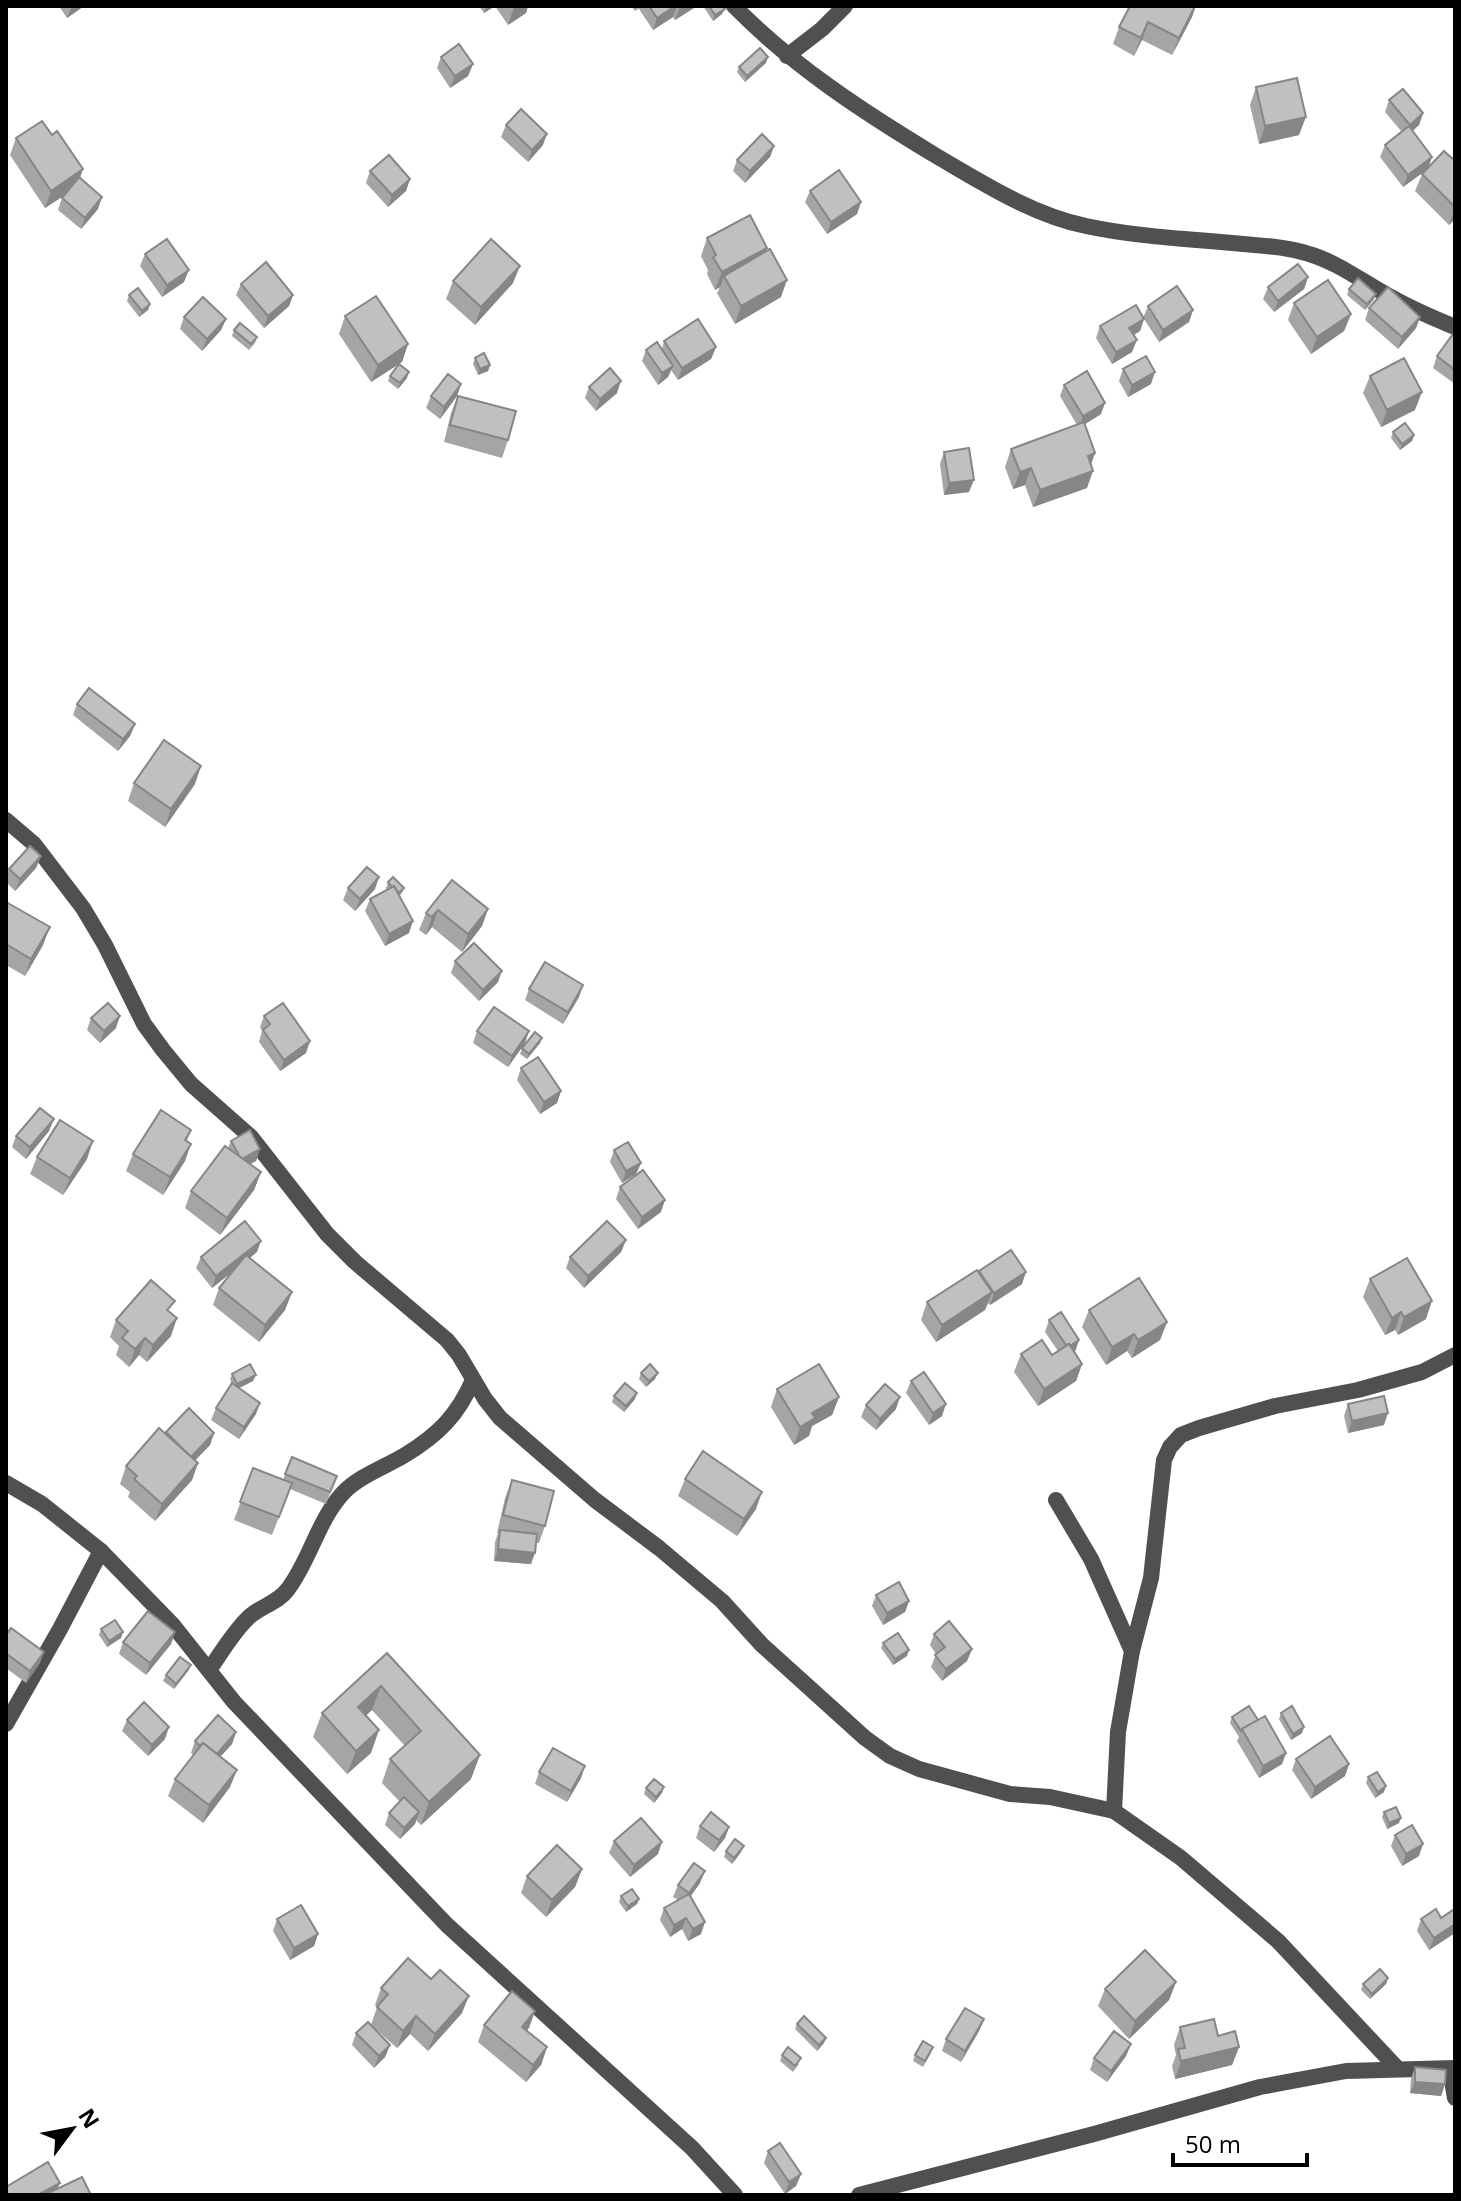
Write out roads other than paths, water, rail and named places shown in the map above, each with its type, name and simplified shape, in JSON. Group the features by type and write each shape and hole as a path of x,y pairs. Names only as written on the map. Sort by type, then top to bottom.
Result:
{"street":[{"path":"734,6 787,56 823,83 956,167 1037,211 1086,226 1165,237 1283,247 1313,255 1390,297 1455,327"},
{"path":"787,56 822,29 845,6"},
{"path":"6,820 34,844 83,908 144,1024 191,1084 251,1137 327,1234 355,1262 447,1340 500,1418 595,1500 722,1601 762,1645 838,1715 890,1756 919,1769 1010,1794 1050,1797 1114,1811 1181,1858 1278,1941 1397,2068"},
{"path":"1114,1811 1118,1732 1132,1651 1151,1578 1164,1460 1170,1447 1181,1435 1275,1406 1358,1390 1422,1372 1455,1355"},
{"path":"209,1670 242,1625 287,1591 328,1514 344,1492 429,1439 448,1422 463,1402 473,1380"},
{"path":"6,1483 42,1504 101,1551 172,1624 254,1723 447,1925 692,2148 735,2195"},
{"path":"1056,1500 1091,1559 1132,1651"},
{"path":"6,1724 101,1551"},
{"path":"859,2195 1260,2087 1346,2071 1454,2068 1452,2081 1455,2098"}]}
